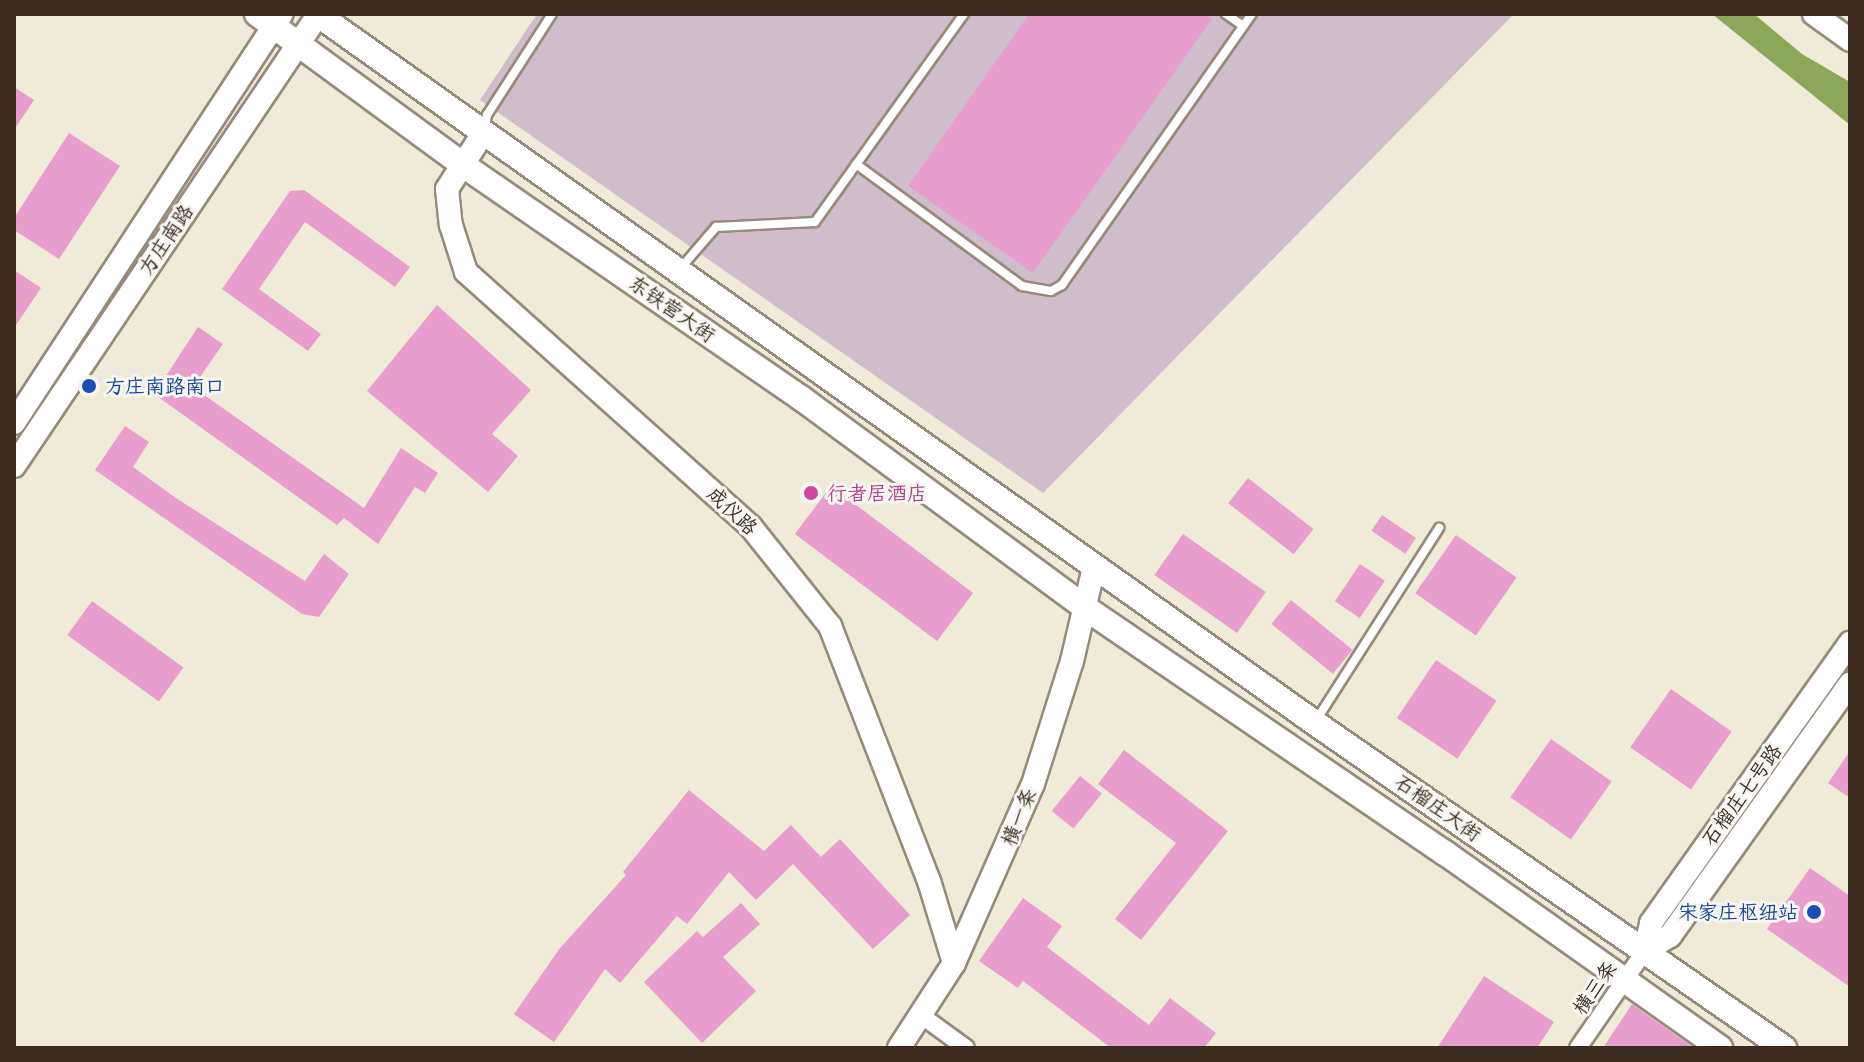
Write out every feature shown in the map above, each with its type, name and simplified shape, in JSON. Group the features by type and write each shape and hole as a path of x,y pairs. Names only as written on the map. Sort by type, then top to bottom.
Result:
{"main road":[{"name":"东铁营大街","path":"318,14 1094,567"},
{"name":"方庄南路","path":"14,466 318,14"},
{"path":"1814,14 1850,40"},
{"name":"东铁营大街","path":"271,18 298,44 463,165 801,398 1084,607"},
{"name":"方庄南路","path":"14,423 271,18"},
{"name":"成仪路","path":"484,132 447,189 448,207 466,272 751,527 830,626 924,866 954,963"},
{"name":"横一条","path":"899,1048 954,963 1033,784 1094,567"},
{"name":"石榴庄大街","path":"1094,567 1784,1048"},
{"name":"石榴庄大街","path":"1084,607 1720,1048"},
{"name":"石榴庄七号路","path":"1644,952 1651,923 1850,643"},
{"path":"1644,952 1670,936 1850,684"}],"street":[{"name":"横三条","path":"1578,1048 1644,952"},
{"path":"922,1016 966,1048"}],"lane":[{"path":"484,132 487,115 552,14"},
{"path":"678,272 716,227 815,222 964,14"},
{"path":"1226,14 1243,26"},
{"path":"856,164 1022,286 1051,291 1062,285 1252,14"},
{"path":"1315,723 1439,528"}],"shaded area":[{"path":"537,14 1514,14 1043,493 480,100"}],"green space":[{"path":"1712,14 1754,14 1802,54 1850,82 1850,125"}],"building":[{"path":"1029,14 1204,14 1212,19 1033,273 908,186"},
{"path":"14,87 34,100 14,130"},
{"path":"69,133 120,166 59,259 14,230 14,218"},
{"path":"304,190 410,267 395,287 305,222 259,289 321,334 308,351 222,289 290,191"},
{"path":"14,270 41,288 14,328"},
{"path":"437,305 531,390 492,434 518,456 488,492 367,391"},
{"path":"198,327 223,344 193,387 364,508 401,448 438,473 425,493 415,487 378,544 344,518 337,525 154,394"},
{"path":"125,426 149,442 133,467 176,498 305,581 324,554 349,574 319,617 302,614 95,470"},
{"path":"1248,478 1313,529 1294,554 1228,503"},
{"path":"831,486 973,593 937,641 795,534"},
{"path":"1382,515 1416,538 1405,554 1371,531"},
{"path":"1183,534 1266,592 1237,633 1154,575"},
{"path":"1456,535 1517,577 1476,636 1415,593"},
{"path":"1360,564 1385,581 1360,618 1335,601"},
{"path":"1291,600 1352,650 1333,674 1271,624"},
{"path":"92,601 183,667 159,701 67,635"},
{"path":"1436,660 1497,701 1457,759 1397,718"},
{"path":"1671,689 1732,731 1691,790 1630,747"},
{"path":"1551,739 1612,781 1571,840 1510,797"},
{"path":"1124,750 1228,831 1141,940 1115,919 1176,843 1098,784"},
{"path":"1850,751 1850,798 1828,783"},
{"path":"1080,776 1102,794 1073,829 1052,811"},
{"path":"689,790 764,851 791,825 821,857 840,839 910,915 873,949 793,864 756,900 729,872 687,924 677,916 620,983 605,969 554,1042 514,1014 560,948 626,875 623,872"},
{"name":"宋家庄枢纽站","path":"1810,868 1850,896 1850,987 1767,929"},
{"path":"1023,898 1062,926 1047,947 1149,1025 1170,998 1216,1033 1204,1048 1111,1048 1023,981 1018,988 979,961"},
{"path":"741,903 760,924 723,957 756,991 702,1043 644,982 697,931 703,937"},
{"path":"1484,976 1554,1022 1537,1048 1437,1048"},
{"path":"1632,1004 1694,1048 1603,1048"}],"place":[{"name":"方庄南路南口","path":"89,386"},
{"name":"行者居酒店","path":"811,493"},
{"name":"宋家庄枢纽站","path":"1814,912"}]}
